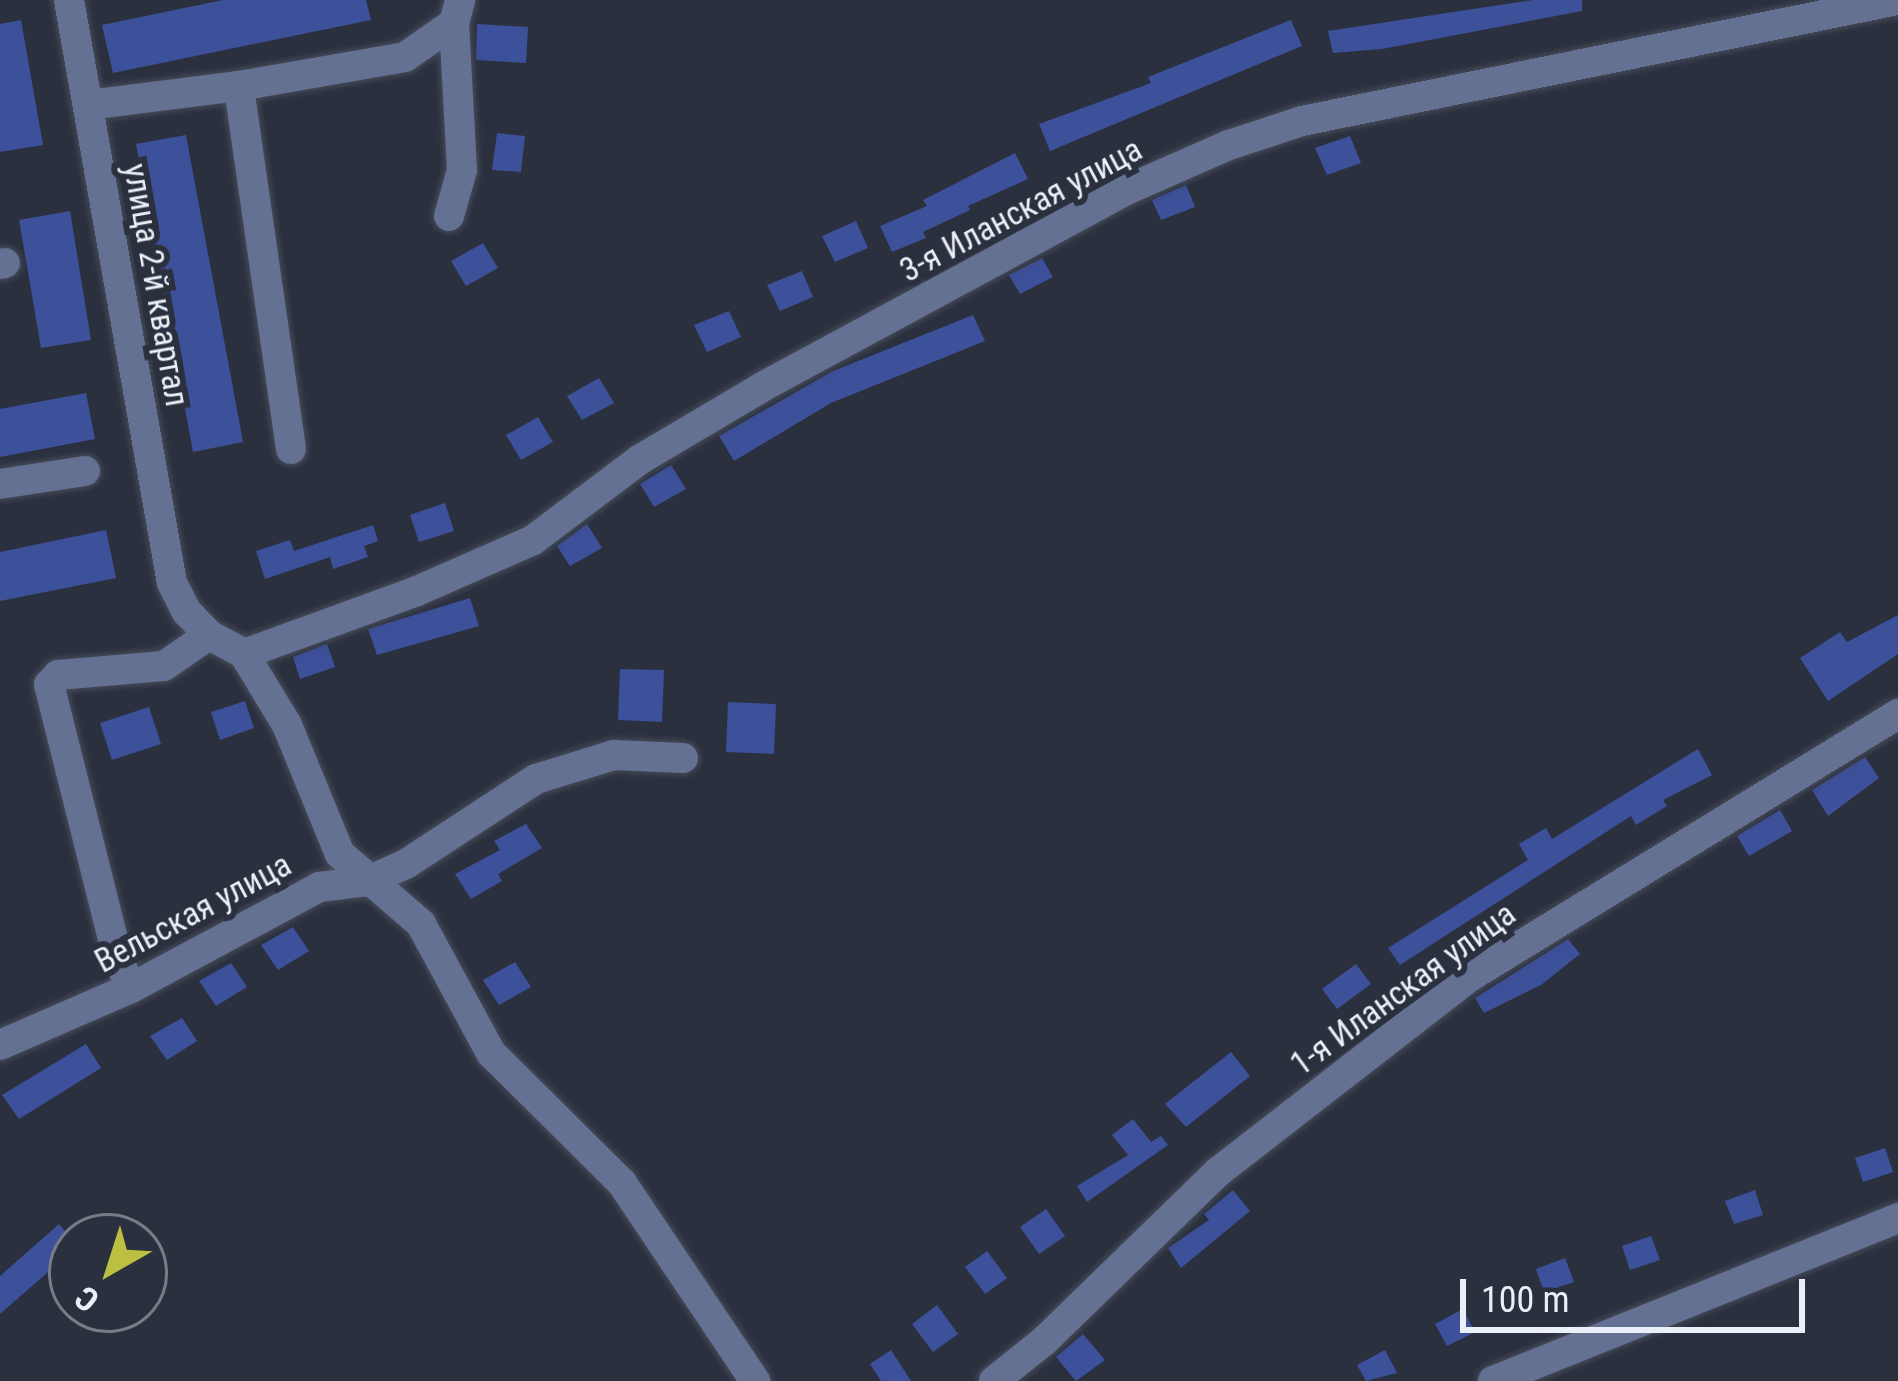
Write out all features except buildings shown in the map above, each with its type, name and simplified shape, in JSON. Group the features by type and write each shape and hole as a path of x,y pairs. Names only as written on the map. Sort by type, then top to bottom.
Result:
{"street":[{"name":"улица 2-й квартал","path":"69,0 172,583 187,612 209,635"},
{"name":"3-я Иланская улица","path":"244,654 417,591 533,540 639,460 764,386 1124,191 1229,145 1301,121 1897,0"},
{"path":"88,106 405,57 457,11"},
{"path":"449,216 462,170 457,11"},
{"path":"239,86 291,449"},
{"path":"0,484 85,471"},
{"path":"131,988 118,959 49,685 58,675 164,666 209,635 244,654 287,724 340,854 422,924 491,1053 622,1184 755,1381"},
{"name":"1-я Иланская улица","path":"994,1381 1044,1341 1218,1172 1472,976 1898,714"},
{"name":"Вельская улица","path":"0,1045 131,988 319,887 368,881 406,863 536,779 614,754 683,758"},
{"path":"1493,1381 1898,1218"}]}
